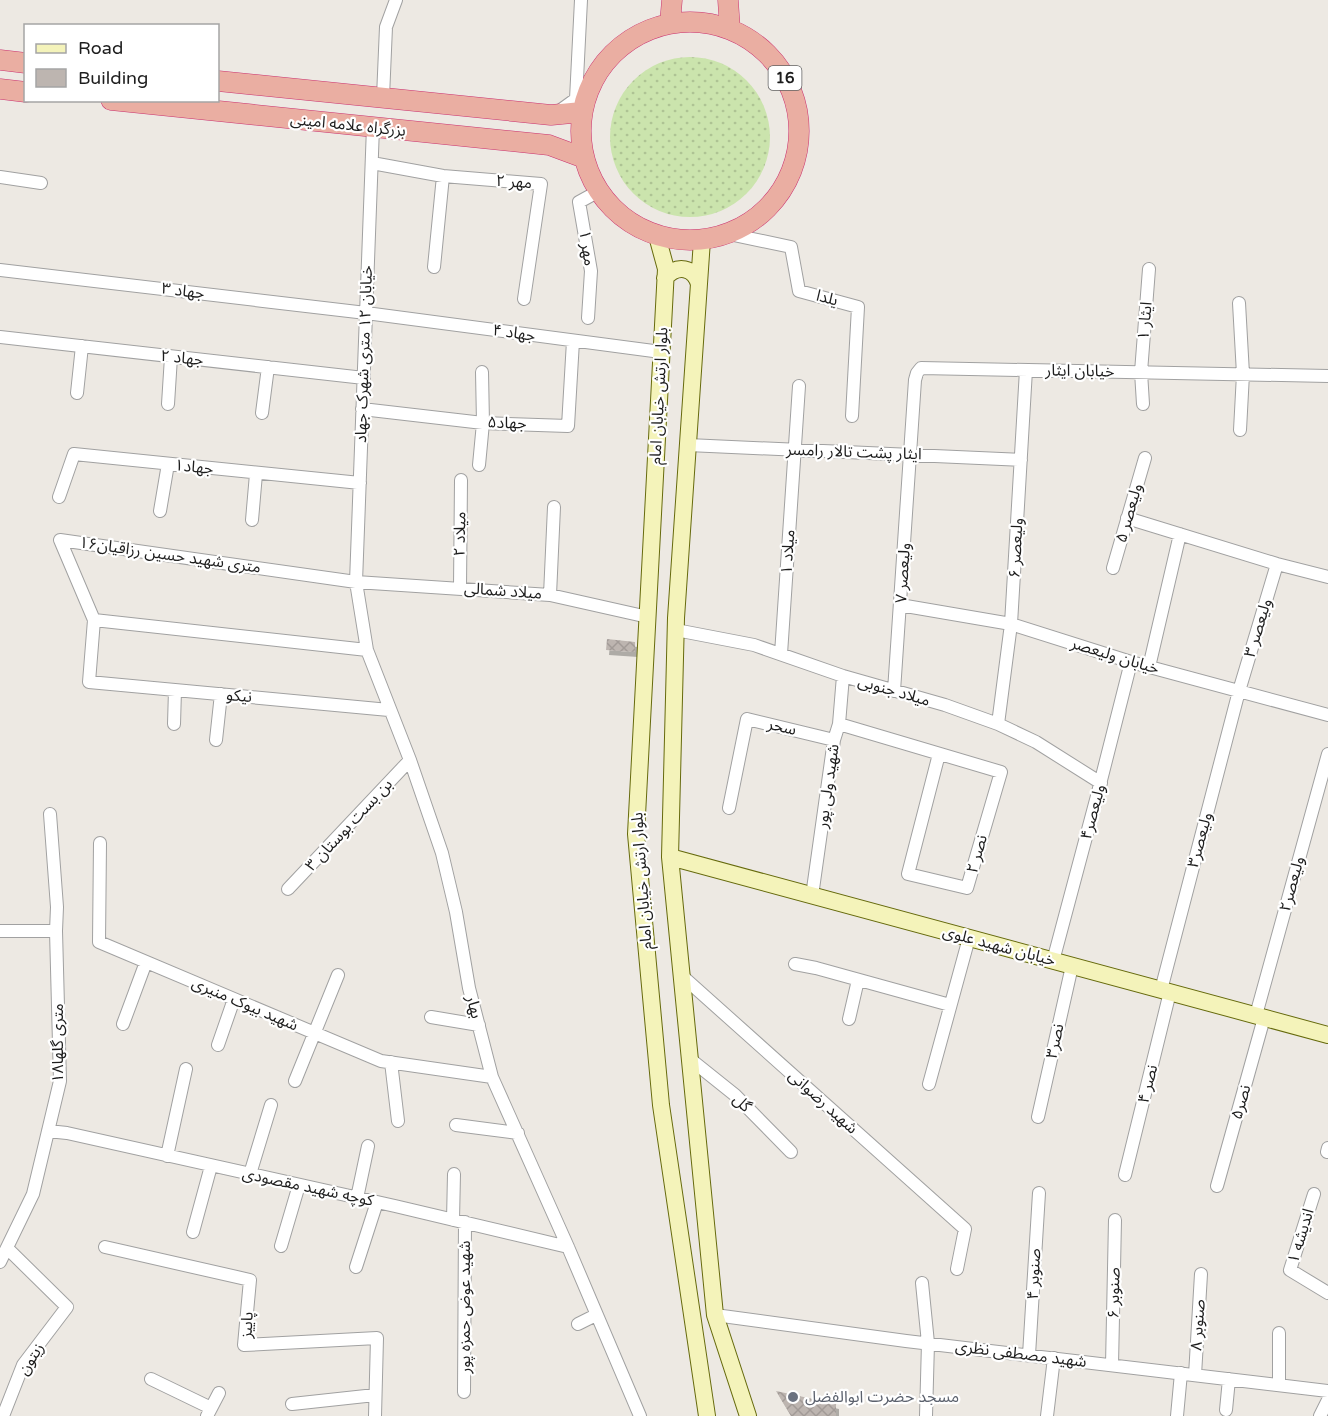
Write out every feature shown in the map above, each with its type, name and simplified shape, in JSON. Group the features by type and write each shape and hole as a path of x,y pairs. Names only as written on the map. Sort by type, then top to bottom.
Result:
{"highway":[{"path":"670,23 672,0"},
{"path":"728,0 730,28"},
{"name":"16","path":"700,22 730,28 759,46 782,72 796,104 799,138 790,175 769,207 738,229 702,240 680,240 657,236 632,224 610,207 594,184 584,158 581,135 582,112 593,81 612,54 639,34 670,23 700,22"},
{"path":"0,60 24,63"},
{"name":"بزرگراه علامه امینی","path":"219,81 553,115 582,112"},
{"path":"0,89 24,92"},
{"name":"بزرگراه علامه امینی","path":"130,102 549,145 584,158"},
{"path":"549,145 557,140 561,131 559,122 553,115"}],"main road":[{"name":"بلوار ارتش خیابان امام","path":"657,236 666,269 636,834 661,1105 707,1416"},
{"name":"بلوار ارتش خیابان امام","path":"702,240 676,630 670,857 715,1315 748,1416"},
{"path":"665,278 676,269 686,269 695,275 699,285"},
{"name":"خیابان شهید علوی","path":"670,857 1328,1035"}],"street":[{"path":"383,97 386,27 396,0"},
{"path":"553,115 576,99 581,0"},
{"name":"خیابان ۱۲ متری شهرک جهاد","path":"356,582 373,127"},
{"name":"مهر ۲","path":"372,163 443,176 541,184 524,299"},
{"path":"434,267 443,176"},
{"path":"0,177 41,183"},
{"name":"مهر ۱","path":"588,318 591,271 579,201 599,191"},
{"name":"یلدا","path":"724,233 791,247 799,291 858,307 852,416"},
{"name":"ایثار ۱","path":"1143,404 1141,372 1149,269"},
{"name":"جهاد ۳","path":"0,270 366,313"},
{"path":"1239,303 1243,374 1240,430"},
{"name":"جهاد ۴","path":"366,313 661,352"},
{"name":"جهاد ۲","path":"0,337 364,378"},
{"name":"جهاد۵","path":"362,409 483,423 568,426 573,341"},
{"path":"77,393 82,346"},
{"path":"168,404 171,357"},
{"path":"262,413 268,368"},
{"name":"خیابان ایثار","path":"911,454 915,380 921,368 1328,376"},
{"name":"ولیعصر ۶","path":"998,724 1011,624 1026,370"},
{"path":"479,465 483,423 482,372"},
{"name":"میلاد ۱","path":"781,654 799,386"},
{"name":"ایثار پشت تالار رامسر","path":"688,445 1021,460"},
{"name":"جهاد۱","path":"59,496 74,454 360,483"},
{"name":"ولیعصر ۷","path":"894,691 911,454"},
{"name":"ولیعصر ۵","path":"1113,568 1145,458"},
{"path":"160,511 168,464"},
{"path":"252,520 256,474"},
{"name":"میلاد ۲","path":"460,588 461,480"},
{"path":"550,594 554,507"},
{"path":"1127,518 1328,578"},
{"path":"1149,667 1180,534"},
{"name":"۱۶متری شهید حسین رزاقیان","path":"89,682 94,621 60,540 356,582"},
{"name":"ولیعصر ۳","path":"1239,691 1277,564"},
{"name":"میلاد شمالی","path":"356,582 550,594 648,617"},
{"name":"بهار","path":"356,582 367,650 410,760 442,853 456,912 469,988 492,1077 640,1416"},
{"name":"خیابان ولیعصر","path":"900,605 1011,624 1131,662 1328,715"},
{"path":"94,621 367,650"},
{"name":"میلاد جنوبی","path":"676,630 754,645 843,676 945,705 998,724 1036,742 1101,783"},
{"name":"ولیعصر۴","path":"1053,961 1131,662"},
{"name":"شهید ولی پور","path":"812,896 834,740 839,724 843,676"},
{"name":"نیکو","path":"89,682 389,710"},
{"path":"174,724 175,690"},
{"name":"ولیعصر۳","path":"1165,991 1239,691"},
{"path":"216,740 221,694"},
{"name":"سحر","path":"729,808 747,719 834,740"},
{"name":"نصر ۲","path":"839,724 1001,772 967,888 908,874 939,754"},
{"name":"ولیعصر۲","path":"1260,1016 1328,754"},
{"name":"بن بست بوستان ۳","path":"288,889 410,760"},
{"name":"۱۸متری گلها","path":"0,1262 33,1194 60,1081 57,907 50,814"},
{"name":"شهید بیوک منیری","path":"100,843 99,942 381,1060 492,1077"},
{"path":"0,931 56,931"},
{"path":"929,1084 969,938"},
{"path":"123,1024 146,962"},
{"path":"795,964 950,1005"},
{"name":"نصر۳","path":"1038,1117 1071,966"},
{"path":"295,1081 338,975"},
{"name":"شهید رضوانی","path":"681,975 964,1229 957,1269"},
{"path":"849,1019 858,980"},
{"name":"نصر ۴","path":"1125,1175 1165,991"},
{"path":"218,1045 234,999"},
{"name":"نصر۵","path":"1217,1186 1260,1016"},
{"path":"431,1017 478,1025"},
{"name":"گل","path":"690,1059 735,1095 791,1152"},
{"path":"390,1062 398,1121"},
{"path":"167,1156 186,1069"},
{"path":"250,1174 271,1105"},
{"path":"456,1125 518,1133"},
{"name":"کوچه شهید مقصودی","path":"48,1131 67,1133 377,1202 568,1247"},
{"path":"357,1198 368,1146"},
{"path":"193,1232 211,1166"},
{"path":"453,1220 454,1174"},
{"path":"281,1246 299,1185"},
{"name":"صنوبر ۴","path":"1029,1355 1039,1193"},
{"name":"اندیشه ۱","path":"1314,1194 1290,1270 1328,1293"},
{"path":"356,1267 377,1202"},
{"name":"صنوبر ۶","path":"1112,1365 1115,1220"},
{"name":"شهید عوض حمزه پور","path":"464,1392 465,1222"},
{"name":"پاییز","path":"105,1247 250,1280 244,1345 377,1338 375,1416"},
{"name":"زیتون","path":"3,1416 23,1365 67,1307 7,1248"},
{"name":"صنوبر ۸","path":"1195,1375 1201,1274"},
{"path":"922,1282 928,1343 926,1416"},
{"path":"578,1324 596,1315"},
{"name":"شهید مصطفی نظری","path":"715,1315 1328,1391"},
{"path":"1279,1333 1279,1385"},
{"path":"1047,1416 1054,1358"},
{"path":"1177,1416 1181,1373"},
{"path":"151,1379 209,1412 219,1393"},
{"path":"1226,1410 1229,1379"},
{"path":"292,1404 375,1395"}],"green space":[{"path":"690,57 706,58 721,63 735,70 747,80 757,92 764,106 769,121 769,153 764,168 757,182 747,194 735,204 721,211 706,216 690,217 674,216 659,211 645,204 633,194 623,182 616,168 611,153 610,137 611,121 616,106 623,92 633,80 645,70 659,63 674,58"}],"building":[{"path":"607,639 635,642 635,652 606,650"},
{"name":"مسجد حضرت ابوالفضل","path":"776,1391 836,1404 836,1416 791,1416"}],"place":[{"name":"مسجد حضرت ابوالفضل","path":"793,1397"}]}
